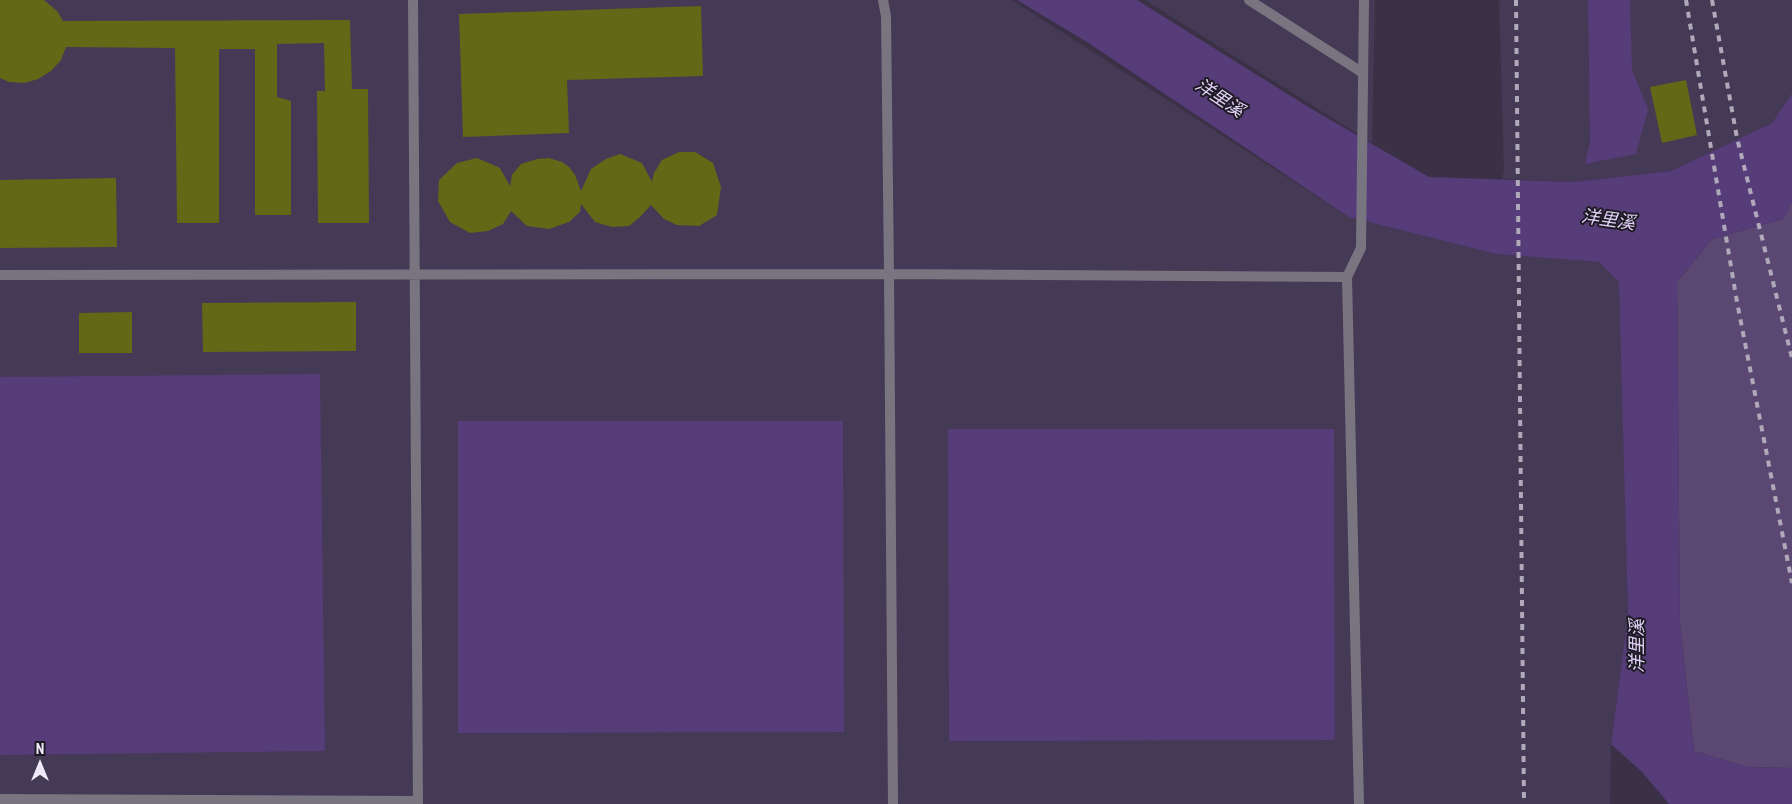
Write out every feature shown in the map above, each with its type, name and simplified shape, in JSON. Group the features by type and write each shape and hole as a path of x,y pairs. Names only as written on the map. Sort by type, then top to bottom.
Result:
{"lane":[{"path":"0,799 418,802 413,0"},
{"path":"883,0 886,16 893,804"},
{"path":"1249,0 1363,73"},
{"path":"1359,804 1347,277 1361,248 1364,0"},
{"path":"0,275 889,274 1347,277"}],"shaded area":[{"path":"0,0 1012,0 1349,217 1496,254 1599,262 1620,282 1628,616 1611,744 1610,804 0,804"},
{"path":"1145,0 1375,0 1372,143"},
{"path":"1499,0 1792,0 1792,93 1772,123 1671,171 1573,182 1502,179 1504,171"},
{"path":"1792,202 1792,768 1747,767 1694,751 1680,624 1677,282 1712,239 1783,219"}],"water":[{"name":"洋里溪","path":"1017,0 1137,0 1310,108 1429,177 1573,182 1671,171 1772,123 1792,93 1792,202 1783,219 1712,239 1677,282 1680,624 1694,751 1747,767 1792,768 1792,804 1669,804 1642,772 1611,744 1628,616 1619,282 1599,262 1496,254 1349,217 1087,42"},
{"path":"1588,0 1630,0 1632,70 1648,109 1636,154 1585,164 1590,142"},
{"path":"320,374 325,751 0,755 0,377"},
{"path":"458,421 843,421 844,732 458,733"},
{"path":"948,429 1334,429 1335,740 949,741"}],"building":[{"path":"0,0 44,0 58,12 63,21 350,20 352,89 368,89 369,223 318,223 317,91 325,91 324,43 277,44 277,97 291,101 291,215 255,215 255,49 219,49 219,223 177,223 175,48 66,47 61,60 51,71 38,79 24,83 9,82 0,78"},
{"path":"701,6 703,76 567,80 569,133 463,137 459,14"},
{"path":"1686,80 1697,135 1662,143 1650,87"},
{"path":"679,152 695,152 713,163 721,187 717,215 699,226 677,225 664,219 651,205 629,226 612,227 595,222 581,204 580,212 569,222 549,229 527,226 511,211 503,224 488,231 470,233 450,222 438,201 439,180 457,163 477,158 500,168 510,186 512,175 521,164 537,159 549,158 562,162 575,175 581,191 591,169 606,159 620,154 642,163 652,182 654,173 662,160"},
{"path":"116,178 117,247 0,248 0,180"},
{"path":"356,302 356,351 203,352 202,303"},
{"path":"132,312 132,353 79,353 79,313"}],"railway":[{"path":"1516,0 1524,804"},
{"path":"1686,0 1737,302 1792,583"},
{"path":"1712,0 1737,138 1792,358"}]}
